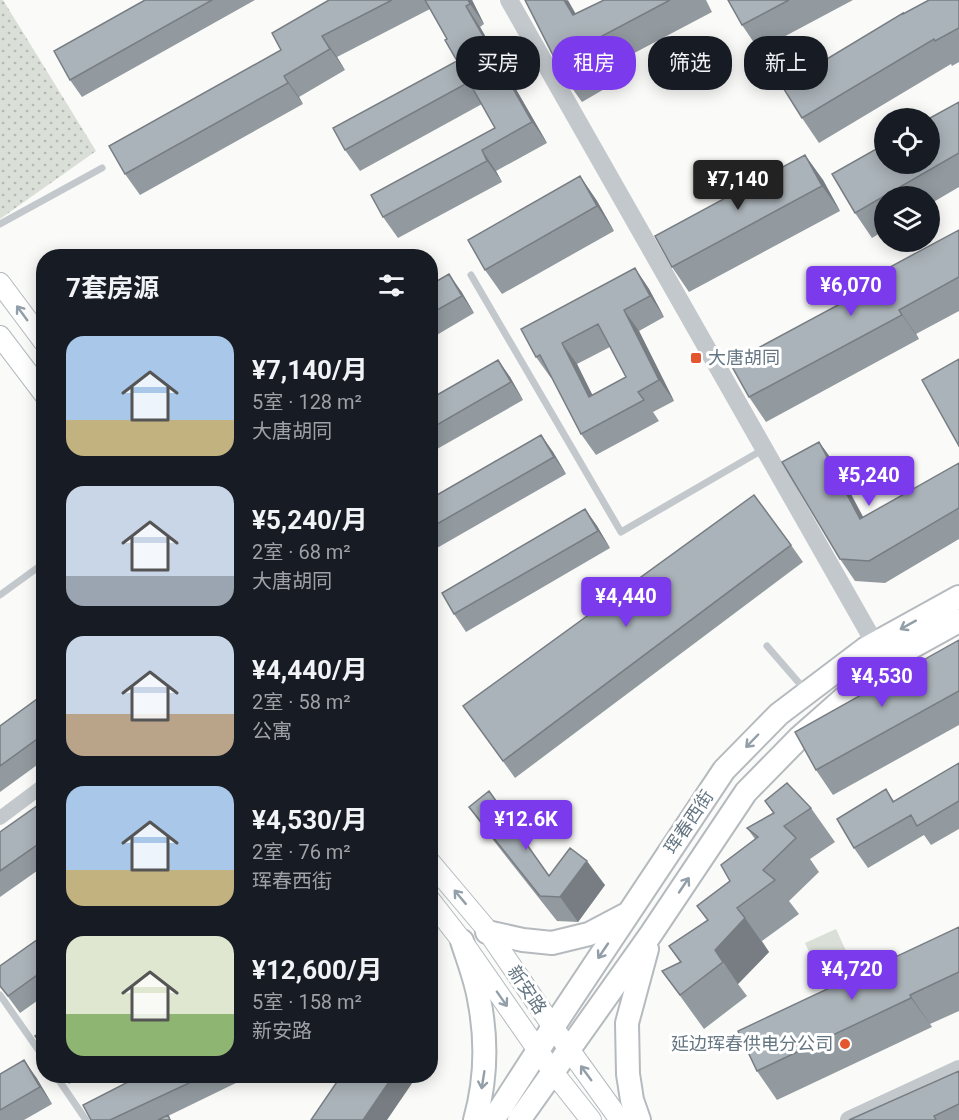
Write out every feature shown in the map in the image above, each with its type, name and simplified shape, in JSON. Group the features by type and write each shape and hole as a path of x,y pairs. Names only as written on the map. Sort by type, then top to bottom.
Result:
{"main road":[{"path":"0,283 36,331"},
{"path":"0,336 36,383"},
{"name":"珲春西街","path":"519,1120 651,934 746,792 880,653 959,597"},
{"name":"珲春西街","path":"493,1120 724,770 779,714 865,649 880,653 959,621"},
{"name":"新安路","path":"438,872 488,932 620,1120"},
{"name":"新安路","path":"438,910 553,1072 591,1120"},
{"path":"488,932 523,940 552,943 589,934 629,913"},
{"path":"639,1120 632,1100 628,1074 627,1023 651,934"},
{"path":"462,941 479,998 484,1030 484,1074 475,1120"}],"street":[{"path":"509,0 880,653"},
{"path":"0,818 36,791"},
{"path":"849,1120 959,1069"}],"lane":[{"path":"0,224 102,168"},
{"path":"471,275 621,532 764,449"},
{"path":"0,595 36,569"},
{"path":"767,646 807,692"},
{"path":"0,995 36,1047"},
{"path":"61,1083 86,1120"}],"shaded area":[{"path":"0,0 3,0 96,151 0,219"},
{"path":"836,929 862,986 831,1000 805,943"}],"building":[{"path":"145,0 212,0 70,80 54,51"},
{"path":"329,0 392,0 322,36 330,49 284,76 288,83 125,174 109,146 281,50 272,33"},
{"path":"425,0 468,0 470,4 466,6 483,36 456,36 456,59 445,40 447,39"},
{"path":"525,0 564,0 573,15 604,0 670,0 602,36 552,36 552,53"},
{"path":"728,0 789,0 742,25"},
{"path":"929,0 959,0 959,28 935,41 934,39 802,118 784,90 828,90 828,58"},
{"path":"456,62 456,89 345,150 333,128"},
{"path":"474,90 514,90 532,122 482,150 487,161 383,217 371,195 495,128"},
{"path":"959,102 959,153 940,164 940,112"},
{"path":"874,150 874,174 923,174 902,186 874,186 874,202 855,213 832,174"},
{"path":"805,155 822,186 672,267 655,236"},
{"path":"580,176 597,206 485,270 468,240"},
{"path":"959,230 959,277 899,310 902,315 749,397 730,363 894,275 890,267 918,252 940,252 940,240"},
{"path":"635,268 650,296 624,310 659,380 638,392 644,400 581,434 540,355 536,357 521,329","holes":["598,324 626,377 589,397 562,343"]},
{"path":"449,274 462,296 438,310 438,280"},
{"path":"959,359 959,446 922,380"},
{"path":"498,360 511,382 438,424 438,394"},
{"path":"541,435 554,457 438,523 438,494"},
{"path":"819,442 860,519 959,463 959,508 869,561 840,559 782,462"},
{"path":"754,495 791,545 503,761 463,706"},
{"path":"585,509 598,531 454,614 442,593"},
{"path":"959,640 959,691 816,770 795,732"},
{"path":"36,700 36,740 0,766 0,726"},
{"path":"959,763 959,801 917,826 911,815 854,848 837,819 886,789 893,802"},
{"path":"787,783 811,808 784,826 796,838 763,870 775,880 737,908 745,918 715,950 723,962 680,995 662,971 681,962 669,946 708,920 697,906 730,881 721,865 758,837 747,828 774,813 765,801"},
{"path":"489,791 549,876 570,848 587,861 560,897 540,896 469,807"},
{"path":"36,807 36,846 0,871 0,832"},
{"path":"959,927 959,972 910,995 911,998 757,1071 738,1031"},
{"path":"36,941 36,976 8,996 0,986 0,966"},
{"path":"24,1060 40,1087 0,1110 0,1074"},
{"path":"959,1071 959,1104 934,1116 936,1120 849,1120"},
{"path":"126,1083 189,1083 110,1120 91,1120 83,1105"},
{"path":"336,1083 388,1083 363,1120 311,1120"},
{"path":"168,1115 170,1120 158,1120"}],"place":[{"name":"大唐胡同","path":"696,358"},
{"name":"延边珲春供电分公司","path":"845,1044"}]}
